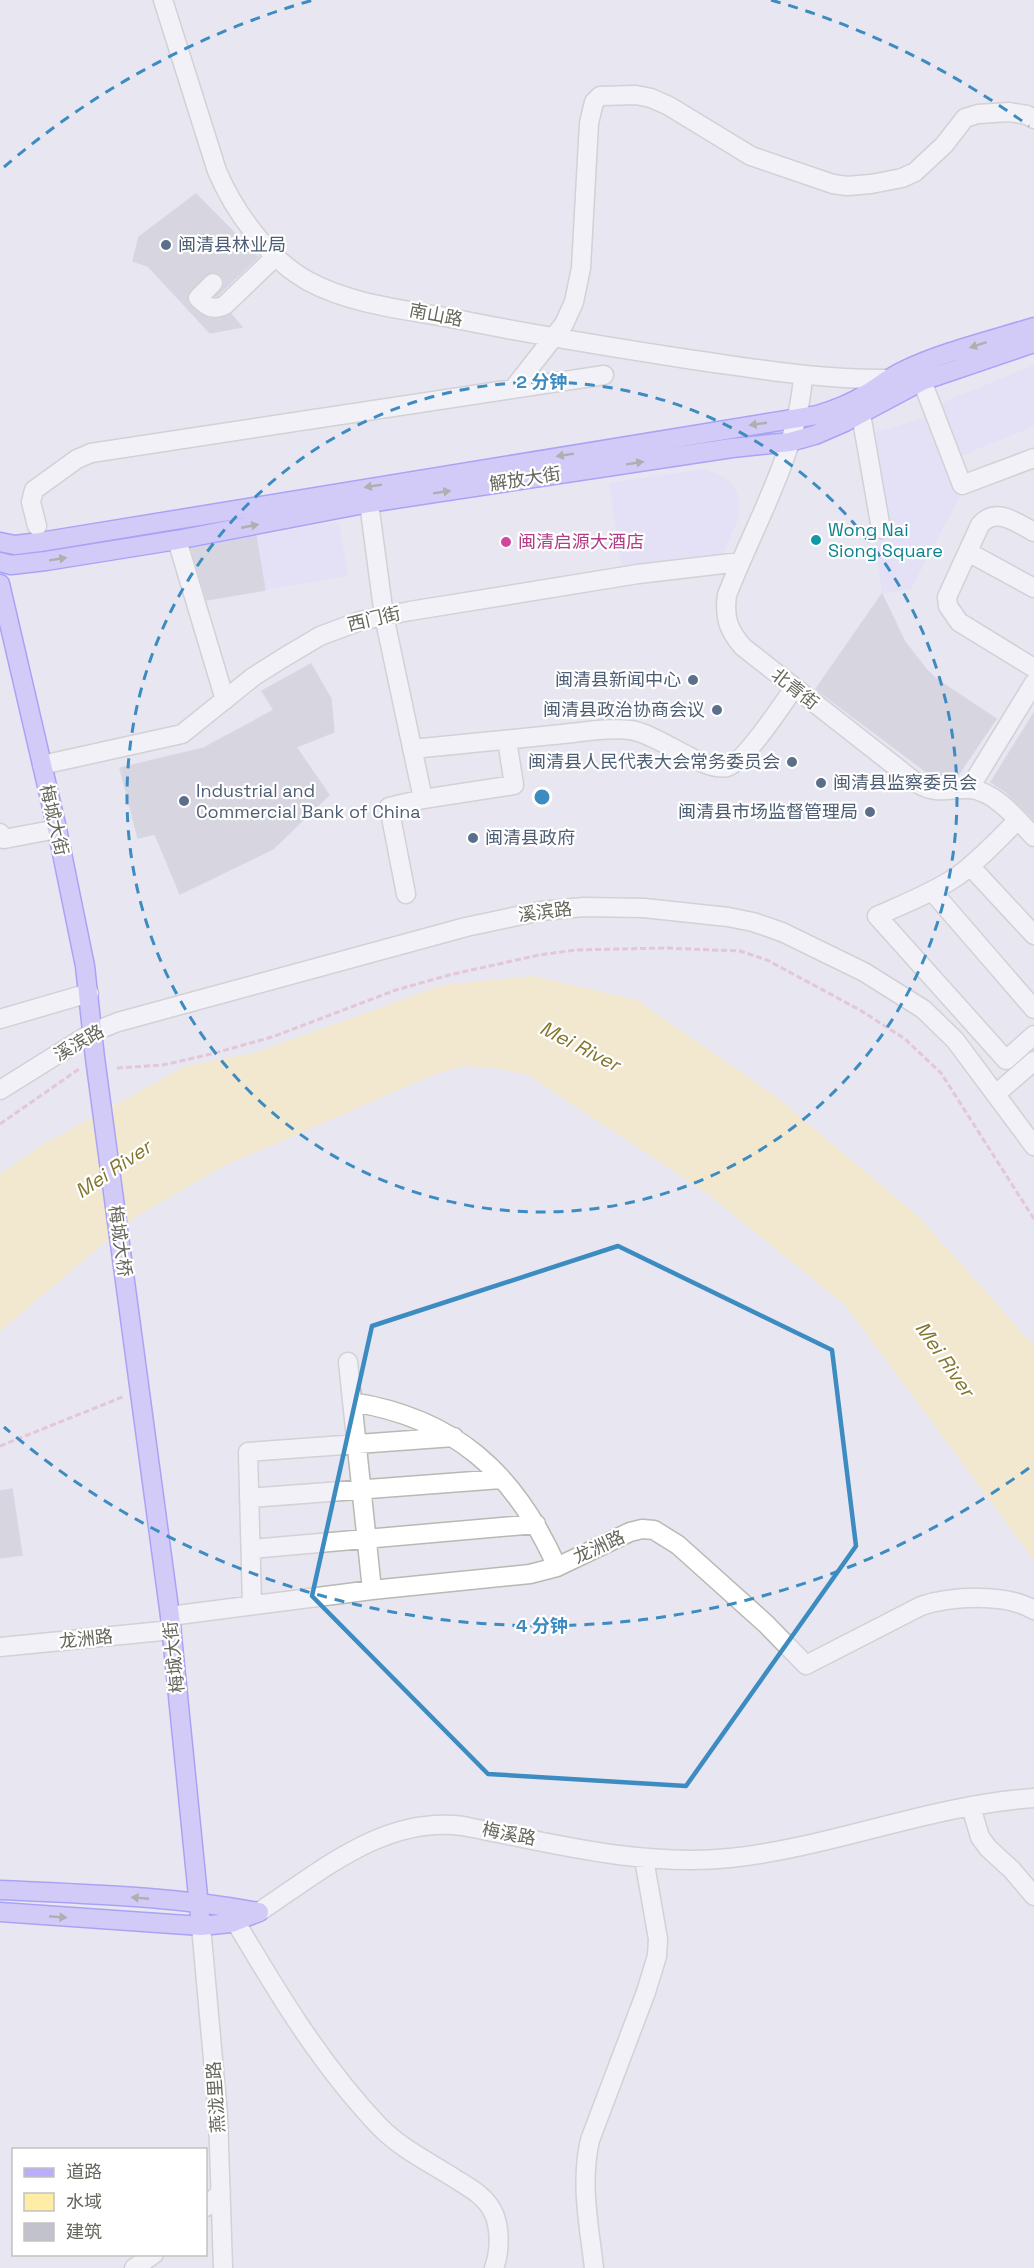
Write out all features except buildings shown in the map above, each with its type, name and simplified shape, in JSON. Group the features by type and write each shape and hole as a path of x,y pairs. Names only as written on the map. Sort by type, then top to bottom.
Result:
{"main road":[{"name":"解放大街","path":"2,547 836,410 869,393 888,379 920,364 1034,327"},
{"name":"解放大街","path":"0,562 10,565 34,563 177,540 369,503 732,448 790,442 815,435 861,414 922,381 1034,343"},
{"name":"梅城大街","path":"0,584 57,829 89,993 95,1058"},
{"name":"梅城大桥","path":"95,1058 140,1389"},
{"name":"梅城大街","path":"140,1389 171,1623 201,1926"},
{"path":"0,1890 89,1894 199,1903 231,1914"},
{"path":"0,1912 201,1926 231,1914 259,1912"}],"street":[{"name":"南山路","path":"163,0 217,171 226,192 245,221 276,256 306,280 341,295 552,338 803,376 850,380 888,379"},
{"path":"513,389 564,324 574,302 580,268 589,123 594,102 600,96 636,95 651,98 669,106 751,156 833,184 847,186 902,178 915,172 944,145 965,118 978,114 1009,112 1027,115 1034,119"},
{"path":"213,283 198,298 211,308 218,309 276,256"},
{"path":"37,526 31,502 34,490 77,459 91,453 604,375"},
{"name":"北青街","path":"803,376 797,418 790,442 727,595 724,611 727,625 743,647 918,784 928,790 938,792 969,789"},
{"path":"922,381 962,485 1034,458"},
{"path":"861,414 881,530"},
{"path":"369,503 384,616 423,799"},
{"path":"1034,532 1004,516 985,519 949,588 947,597 953,615 959,622 1034,668"},
{"path":"177,540 225,700"},
{"path":"968,552 1034,588"},
{"name":"西门街","path":"42,765 182,734 253,677 320,636 338,628 384,616 638,574 740,562"},
{"path":"1034,683 969,789 980,791 990,797 1018,820 1034,837"},
{"path":"412,749 632,730 716,768 725,768 733,765 744,755 794,688"},
{"path":"406,894 388,807 423,799 514,785 507,740"},
{"path":"1018,820 970,866 932,891 877,916 1006,1060 1034,1035"},
{"path":"0,833 4,839 57,829"},
{"path":"970,866 1034,935"},
{"path":"932,891 1034,1009"},
{"name":"溪滨路","path":"0,1090 93,1032 118,1022 466,927 522,914 584,907 644,908 704,913 753,922 805,942 864,972 904,996 955,1040 1034,1146"},
{"path":"0,1019 89,993"},
{"path":"996,1094 1034,1061"},
{"path":"348,1362 372,1590"},
{"path":"352,1402 399,1412 426,1422 474,1451 501,1479 536,1524 557,1566"},
{"path":"252,1605 248,1452 454,1437"},
{"path":"249,1498 501,1479"},
{"path":"251,1549 536,1524"},
{"name":"龙洲路","path":"0,1647 171,1623 252,1605 530,1574 557,1566 630,1532 642,1529 654,1530 687,1553 766,1624 806,1665 921,1606 946,1599 994,1599 1027,1605 1034,1610"},
{"name":"梅溪路","path":"259,1912 328,1864 352,1851 393,1833 428,1824 444,1823 464,1826 644,1859 710,1860 777,1852 971,1807 1034,1798"},
{"path":"971,1807 981,1837 988,1848 1012,1870 1034,1896"},
{"path":"594,2268 584,2179 585,2160 590,2140 657,1956 658,1939 644,1859"},
{"path":"231,1914 306,2037 375,2121 391,2138 483,2198 492,2210 497,2222 498,2242 494,2268"},
{"name":"燕泷里路","path":"201,1926 218,2115 223,2268"},
{"path":"207,2206 221,2192"},
{"path":"134,2268 151,2256"}],"path":[{"path":"117,1068 163,1065 211,1054 272,1037 422,982 539,955 575,950 664,948 740,951 767,960 861,1010 905,1039 941,1073 1034,1219"},
{"path":"0,1124 95,1058"},
{"path":"0,1446 140,1389"}],"highlighted area":[{"path":"618,1246 832,1350 856,1546 686,1786 488,1774 312,1596 372,1326"}],"shaded area":[{"path":"1034,365 1034,426 961,456 939,404"},
{"path":"929,417 961,494 911,589 882,594 861,436"},
{"path":"703,469 721,475 737,492 738,520 723,553 622,567 609,483"},
{"path":"339,521 348,576 265,590 256,536"}],"water":[{"name":"Mei River","path":"533,976 637,1000 775,1096 919,1217 1034,1346 1034,1560 846,1306 708,1194 528,1075 495,1068 464,1066 433,1075 222,1167 135,1217 0,1331 0,1174 42,1145 186,1066 257,1052 443,985"}],"place":[{"name":"闽清县林业局","path":"166,245"},
{"name":"Wong Nai Siong Square","path":"816,540"},
{"name":"闽清启源大酒店","path":"506,542"},
{"name":"闽清县新闻中心","path":"693,680"},
{"name":"闽清县政治协商会议","path":"717,710"},
{"name":"闽清县人民代表大会常务委员会","path":"792,762"},
{"name":"闽清县监察委员会","path":"821,783"},
{"name":"Industrial and Commercial Bank of China","path":"184,801"},
{"name":"闽清县市场监督管理局","path":"870,812"},
{"name":"闽清县政府","path":"473,838"}]}
